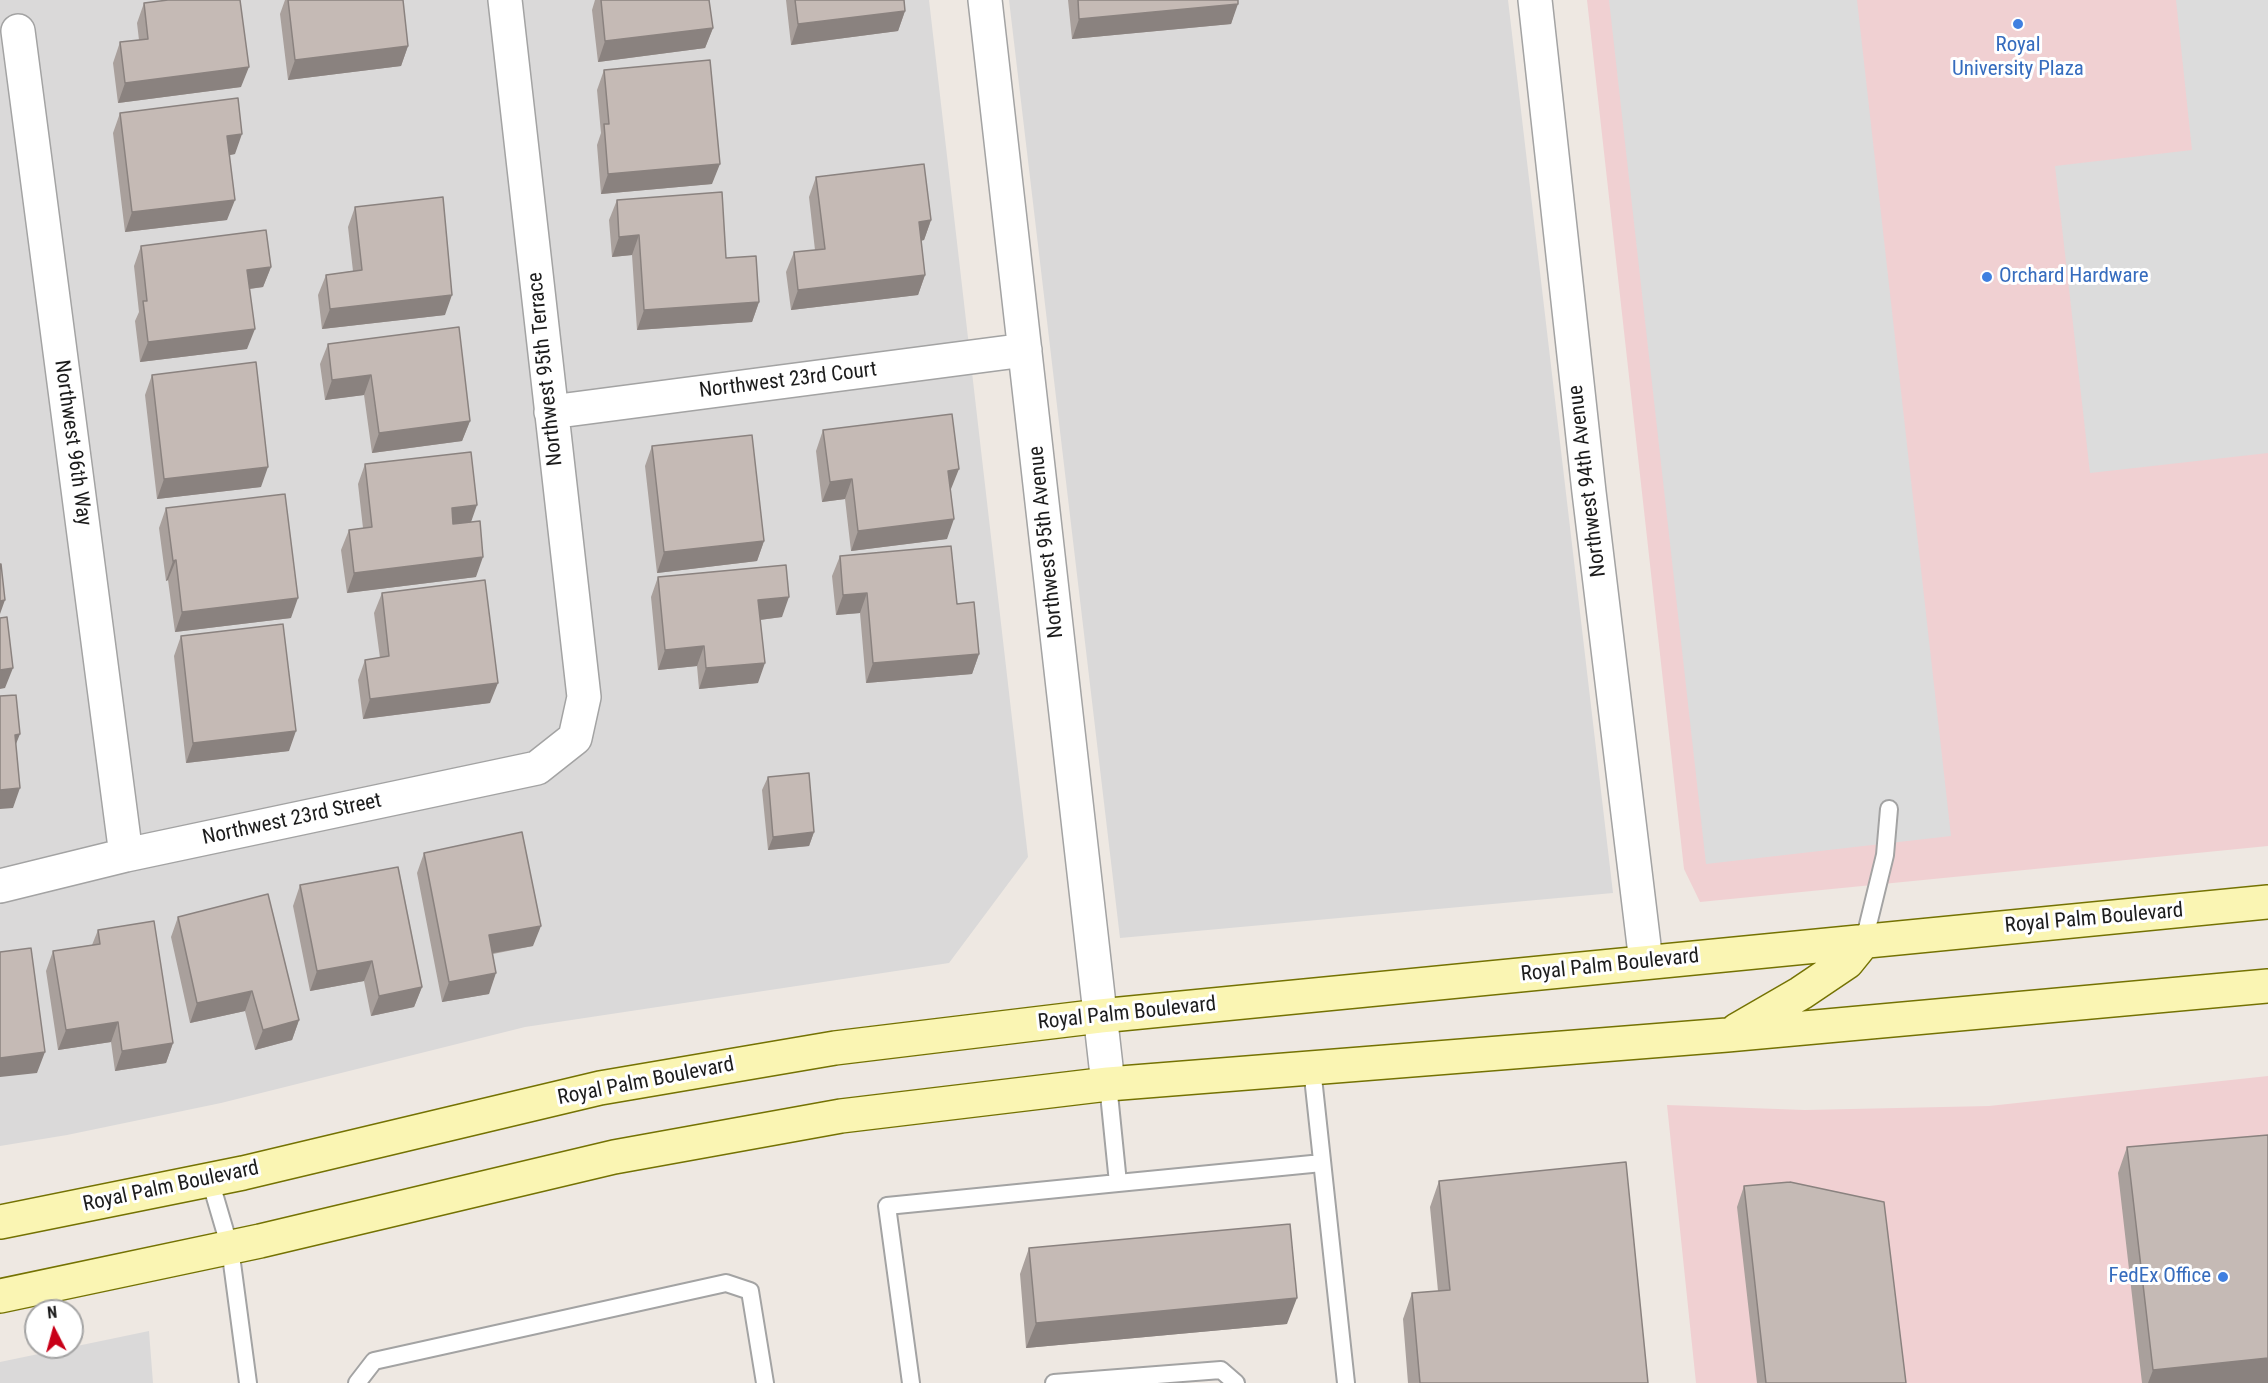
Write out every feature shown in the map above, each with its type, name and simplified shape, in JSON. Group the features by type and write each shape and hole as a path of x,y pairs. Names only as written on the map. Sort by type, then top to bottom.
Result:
{"main road":[{"name":"Royal Palm Boulevard","path":"0,1222 210,1180 600,1088 835,1048 1100,1016 2268,902"},
{"path":"1727,1035 1801,993 1847,962 1864,941"},
{"path":"0,1296 230,1248 614,1157 841,1116 1108,1084 1727,1035 2268,986"}],"street":[{"name":"Northwest 95th Terrace","path":"505,0 584,697 575,738"},
{"name":"Northwest 95th Avenue","path":"985,0 1108,1084"},
{"name":"Northwest 94th Avenue","path":"1535,0 1588,481 1646,962"},
{"name":"Northwest 96th Way","path":"18,31 126,855"},
{"name":"Northwest 23rd Court","path":"551,412 1025,350"},
{"name":"Northwest 23rd Street","path":"0,886 126,855 537,768 575,738"}],"lane":[{"path":"1864,941 1885,855 1889,809"},
{"path":"1312,1068 1346,1383"},
{"path":"1108,1084 1118,1183"},
{"path":"911,1383 888,1206 1322,1163"},
{"path":"210,1180 230,1248 248,1383"},
{"path":"357,1383 374,1361 726,1282 750,1291 765,1383"},
{"path":"1054,1383 1117,1381 1221,1370 1236,1383"}],"shaded area":[{"path":"0,0 929,0 1028,857 949,963 525,1027 221,1103 67,1135 0,1146"},
{"path":"1009,0 1508,0 1613,893 1120,938"},
{"path":"1587,0 2268,0 2268,846 1700,902 1684,869"},
{"path":"1609,0 1857,0 1951,836 1706,864"},
{"path":"2176,0 2268,0 2268,453 2090,473 2055,166 2192,150"},
{"path":"2268,1076 2268,1383 1696,1383 1667,1105 1805,1110 1989,1106"},
{"path":"149,1331 153,1383 0,1383 0,1362 24,1357 24,1359 84,1359 84,1345"}],"building":[{"path":"168,0 240,0 249,67 125,83 120,42 148,39 144,3"},
{"path":"288,0 403,0 408,46 295,60"},
{"path":"601,0 709,0 713,28 605,41"},
{"path":"795,0 904,0 905,11 798,24"},
{"path":"1078,0 1238,0 1238,4 1079,19"},
{"path":"710,60 720,164 608,174 604,124 609,124 604,70"},
{"path":"238,98 242,134 227,136 235,200 132,212 120,113"},
{"path":"924,164 931,220 919,222 925,275 798,290 794,252 825,249 816,177"},
{"path":"722,192 726,258 756,256 759,302 644,310 639,235 619,237 617,200"},
{"path":"443,197 452,295 330,309 326,275 362,270 355,207"},
{"path":"266,230 271,267 247,270 255,329 148,342 143,301 147,301 141,246"},
{"path":"459,327 470,421 379,433 371,375 332,380 328,344"},
{"path":"256,362 268,467 164,479 152,375"},
{"path":"952,414 959,469 948,471 954,519 858,531 852,479 830,482 823,430"},
{"path":"752,435 764,541 664,552 652,446"},
{"path":"471,452 477,505 452,508 453,524 480,521 483,557 354,573 349,530 372,527 365,464"},
{"path":"285,494 298,598 182,612 176,560 173,561 166,508"},
{"path":"951,546 957,604 974,602 979,654 873,663 867,593 843,595 840,556"},
{"path":"0,564 5,600 0,601"},
{"path":"786,565 789,597 758,600 765,663 706,668 704,646 665,650 658,577"},
{"path":"485,580 498,683 370,699 365,660 389,656 382,593"},
{"path":"7,617 13,668 0,670 0,618"},
{"path":"283,624 296,731 193,743 181,636"},
{"path":"16,695 20,734 15,735 20,788 0,790 0,696"},
{"path":"809,773 814,832 773,837 768,777"},
{"path":"522,832 541,926 489,935 496,973 449,982 424,853"},
{"path":"398,867 422,987 379,996 372,961 317,971 300,885"},
{"path":"268,894 299,1020 263,1030 252,991 197,1003 178,917"},
{"path":"154,921 173,1043 122,1051 118,1022 66,1030 53,951 100,944 98,930"},
{"path":"31,948 45,1052 0,1058 0,952"},
{"path":"2268,1135 2268,1358 2153,1370 2127,1147"},
{"path":"1626,1162 1648,1383 1420,1383 1412,1293 1450,1290 1439,1181"},
{"path":"1790,1182 1884,1202 1906,1383 1766,1383 1744,1186"},
{"path":"1290,1224 1297,1298 1036,1323 1029,1248"}],"place":[{"name":"Royal University Plaza","path":"2018,24"},
{"name":"Orchard Hardware","path":"1987,277"},
{"name":"FedEx Office","path":"2223,1277"}]}
